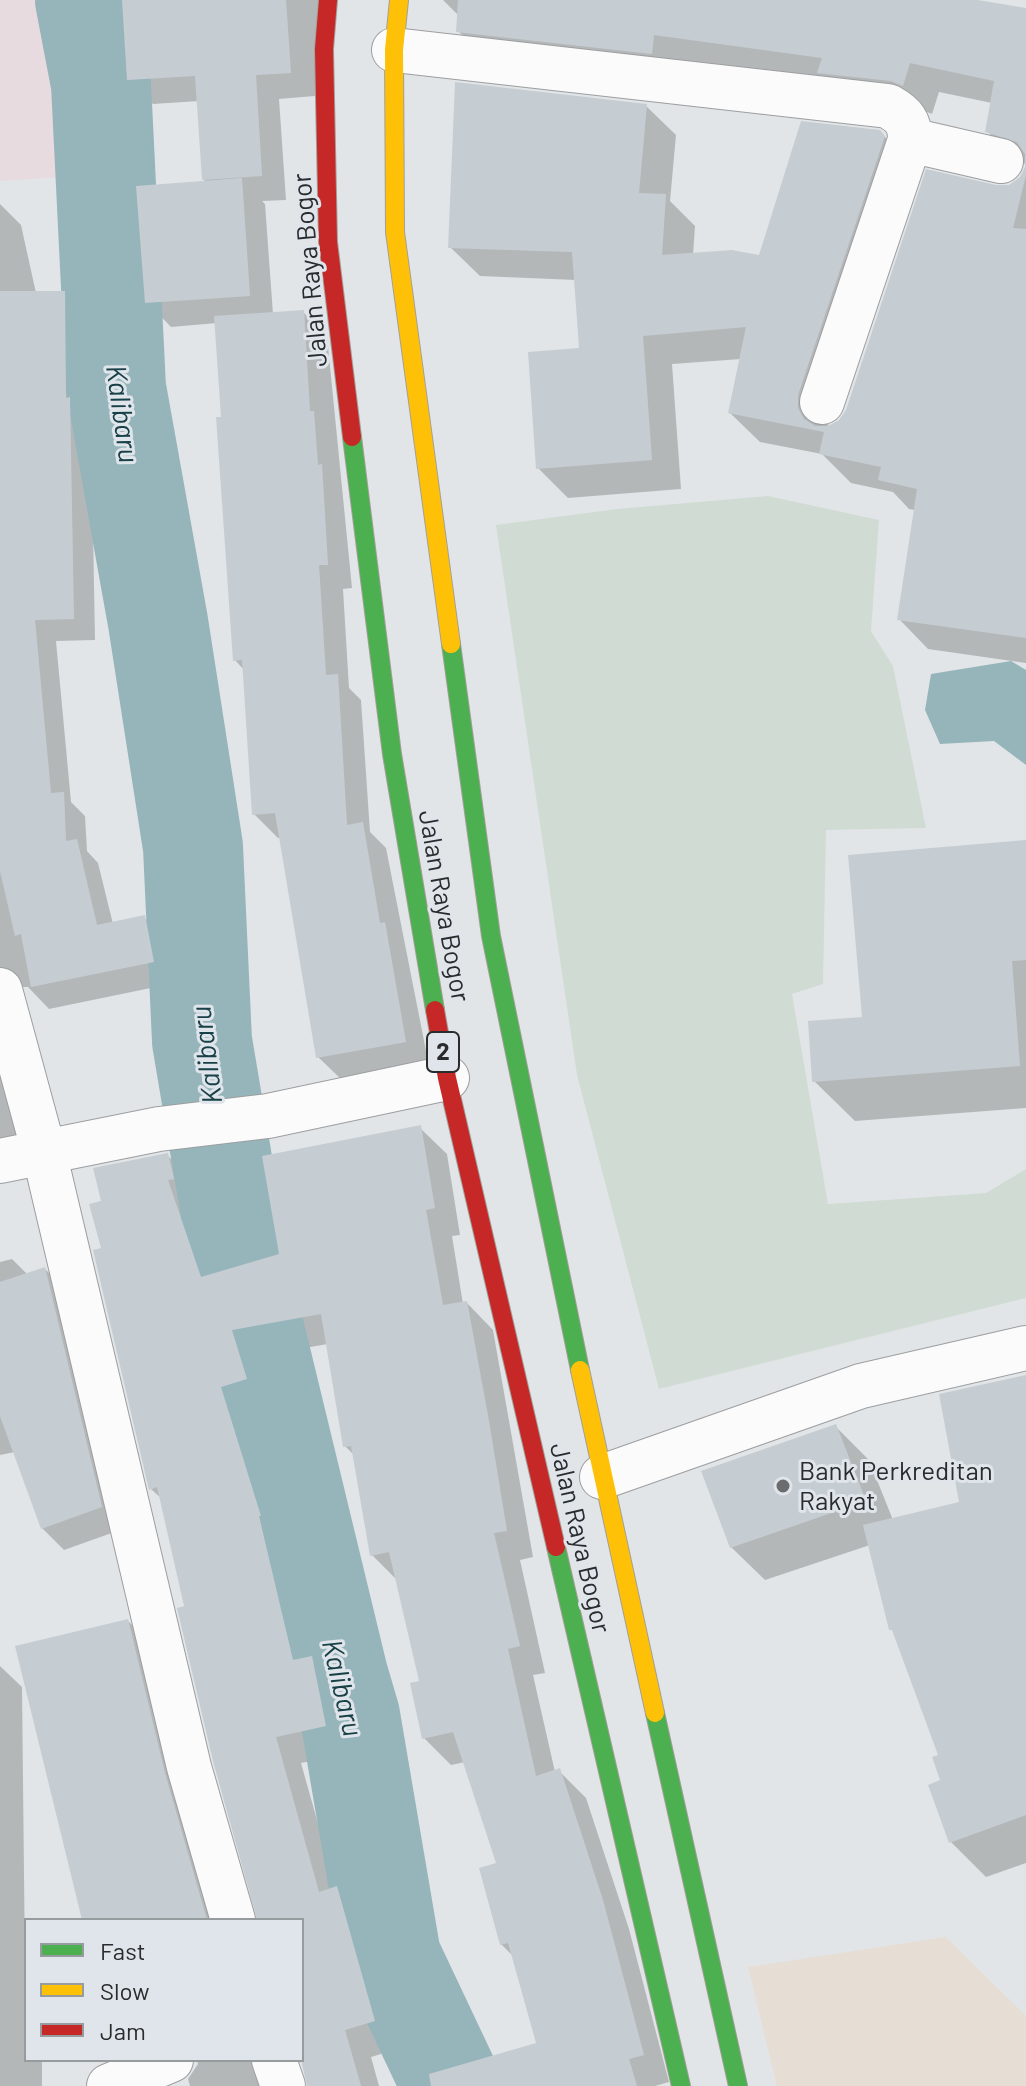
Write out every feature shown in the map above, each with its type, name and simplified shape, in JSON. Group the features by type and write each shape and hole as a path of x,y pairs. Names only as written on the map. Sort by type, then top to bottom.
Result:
{"highway":[{"name":"Jalan Raya Bogor","path":"328,0 324,49 328,242 392,754 447,1078 681,2086"},
{"name":"Jalan Raya Bogor","path":"399,0 394,50 395,232 491,936 602,1477 738,2086"}],"street":[{"path":"394,50 888,106 905,118 910,128 910,140 822,402"},
{"path":"910,140 1001,161"},
{"path":"0,990 44,1152 189,1767 232,1918"},
{"path":"0,1161 159,1129 268,1116 447,1078"},
{"path":"602,1477 861,1386 1026,1348"},
{"path":"109,2086 166,2062"},
{"path":"275,2062 283,2086"}],"shaded area":[{"path":"0,0 72,0 93,175 0,181"},
{"path":"768,496 879,520 871,631 893,666 926,828 826,830 823,984 792,994 828,1204 986,1193 1026,1169 1026,1298 659,1389 577,1075 496,525 617,509"},
{"path":"946,1937 1026,2016 1026,2086 777,2086 748,1967"}],"water":[{"path":"1011,661 1026,670 1026,765 994,741 940,744 925,710 931,674"}],"building":[{"path":"122,0 286,0 291,73 256,75 262,176 202,180 195,76 127,80"},
{"path":"458,0 978,0 1026,8 1026,175 1013,228 1026,229 1026,638 897,620 917,489 878,480 881,467 819,454 824,432 728,413 746,327 643,336 652,460 536,469 528,352 579,348 572,252 448,248 455,82 647,104 639,193 666,194 662,255 732,250 759,255 801,121 880,130 885,136 798,395 798,408 804,419 815,426 828,426 839,420 846,410 926,169 996,185 1009,185 1020,177 1025,167 1025,154 1017,142 985,132 994,81 910,63 903,86 891,81 817,73 822,58 654,35 652,54 456,32"},
{"path":"242,178 250,296 145,303 136,186"},
{"path":"0,291 65,291 74,619 35,620 51,793 64,792 66,841 77,839 97,925 145,915 154,962 31,987 21,934 15,936 0,871"},
{"path":"304,310 310,411 314,411 318,465 322,464 328,565 319,565 326,675 338,674 347,825 363,822 380,923 385,922 406,1042 316,1058 275,813 252,815 242,660 233,661 216,417 221,417 214,316"},
{"path":"1026,840 1026,960 1012,961 1020,1066 812,1082 808,1021 862,1017 848,855"},
{"path":"421,1125 435,1208 426,1210 443,1305 467,1301 489,1421 507,1531 494,1533 520,1646 508,1649 536,1776 560,1768 603,1900 644,2055 629,2059 637,2086 431,2086 429,2074 536,2043 508,1943 500,1945 479,1868 496,1863 453,1732 422,1739 410,1683 419,1681 389,1552 370,1556 351,1446 343,1447 321,1314 232,1330 247,1379 221,1387 261,1516 293,1660 312,1656 326,1726 276,1737 319,1892 337,1886 375,2021 345,2030 361,2086 307,2086 302,2064 304,1918 256,1918 213,1761 177,1608 184,1606 157,1487 149,1490 93,1250 101,1248 89,1204 101,1201 93,1168 168,1153 174,1179 168,1180 201,1277 279,1254 262,1156"},
{"path":"45,1267 102,1507 41,1529 0,1416 0,1282"},
{"path":"1026,1375 1026,1815 949,1843 928,1785 940,1780 932,1757 938,1755 892,1630 889,1630 863,1525 959,1502 939,1394"},
{"name":"Bank Perkreditan Rakyat","path":"836,1424 866,1501 730,1548 701,1471"},
{"path":"128,1619 165,1773 206,1918 82,1918 15,1646"}],"waterway":[{"name":"Kalibaru","path":"85,0 101,84 116,388 158,622 193,847 202,1041 242,1279 350,1716 391,1957 452,2086"}],"traffic: fast":[{"path":"352,437 392,754 435,1010"},
{"path":"451,644 491,936 580,1370"},
{"path":"556,1547 681,2086"},
{"path":"655,1713 738,2086"}],"traffic: slow":[{"path":"399,0 394,50 395,232 451,644"},
{"path":"580,1370 655,1713"}],"traffic: jam":[{"path":"328,0 324,49 328,242 352,437"},
{"path":"435,1010 447,1078 556,1547"}],"place":[{"name":"Bank Perkreditan Rakyat","path":"783,1486"}]}
